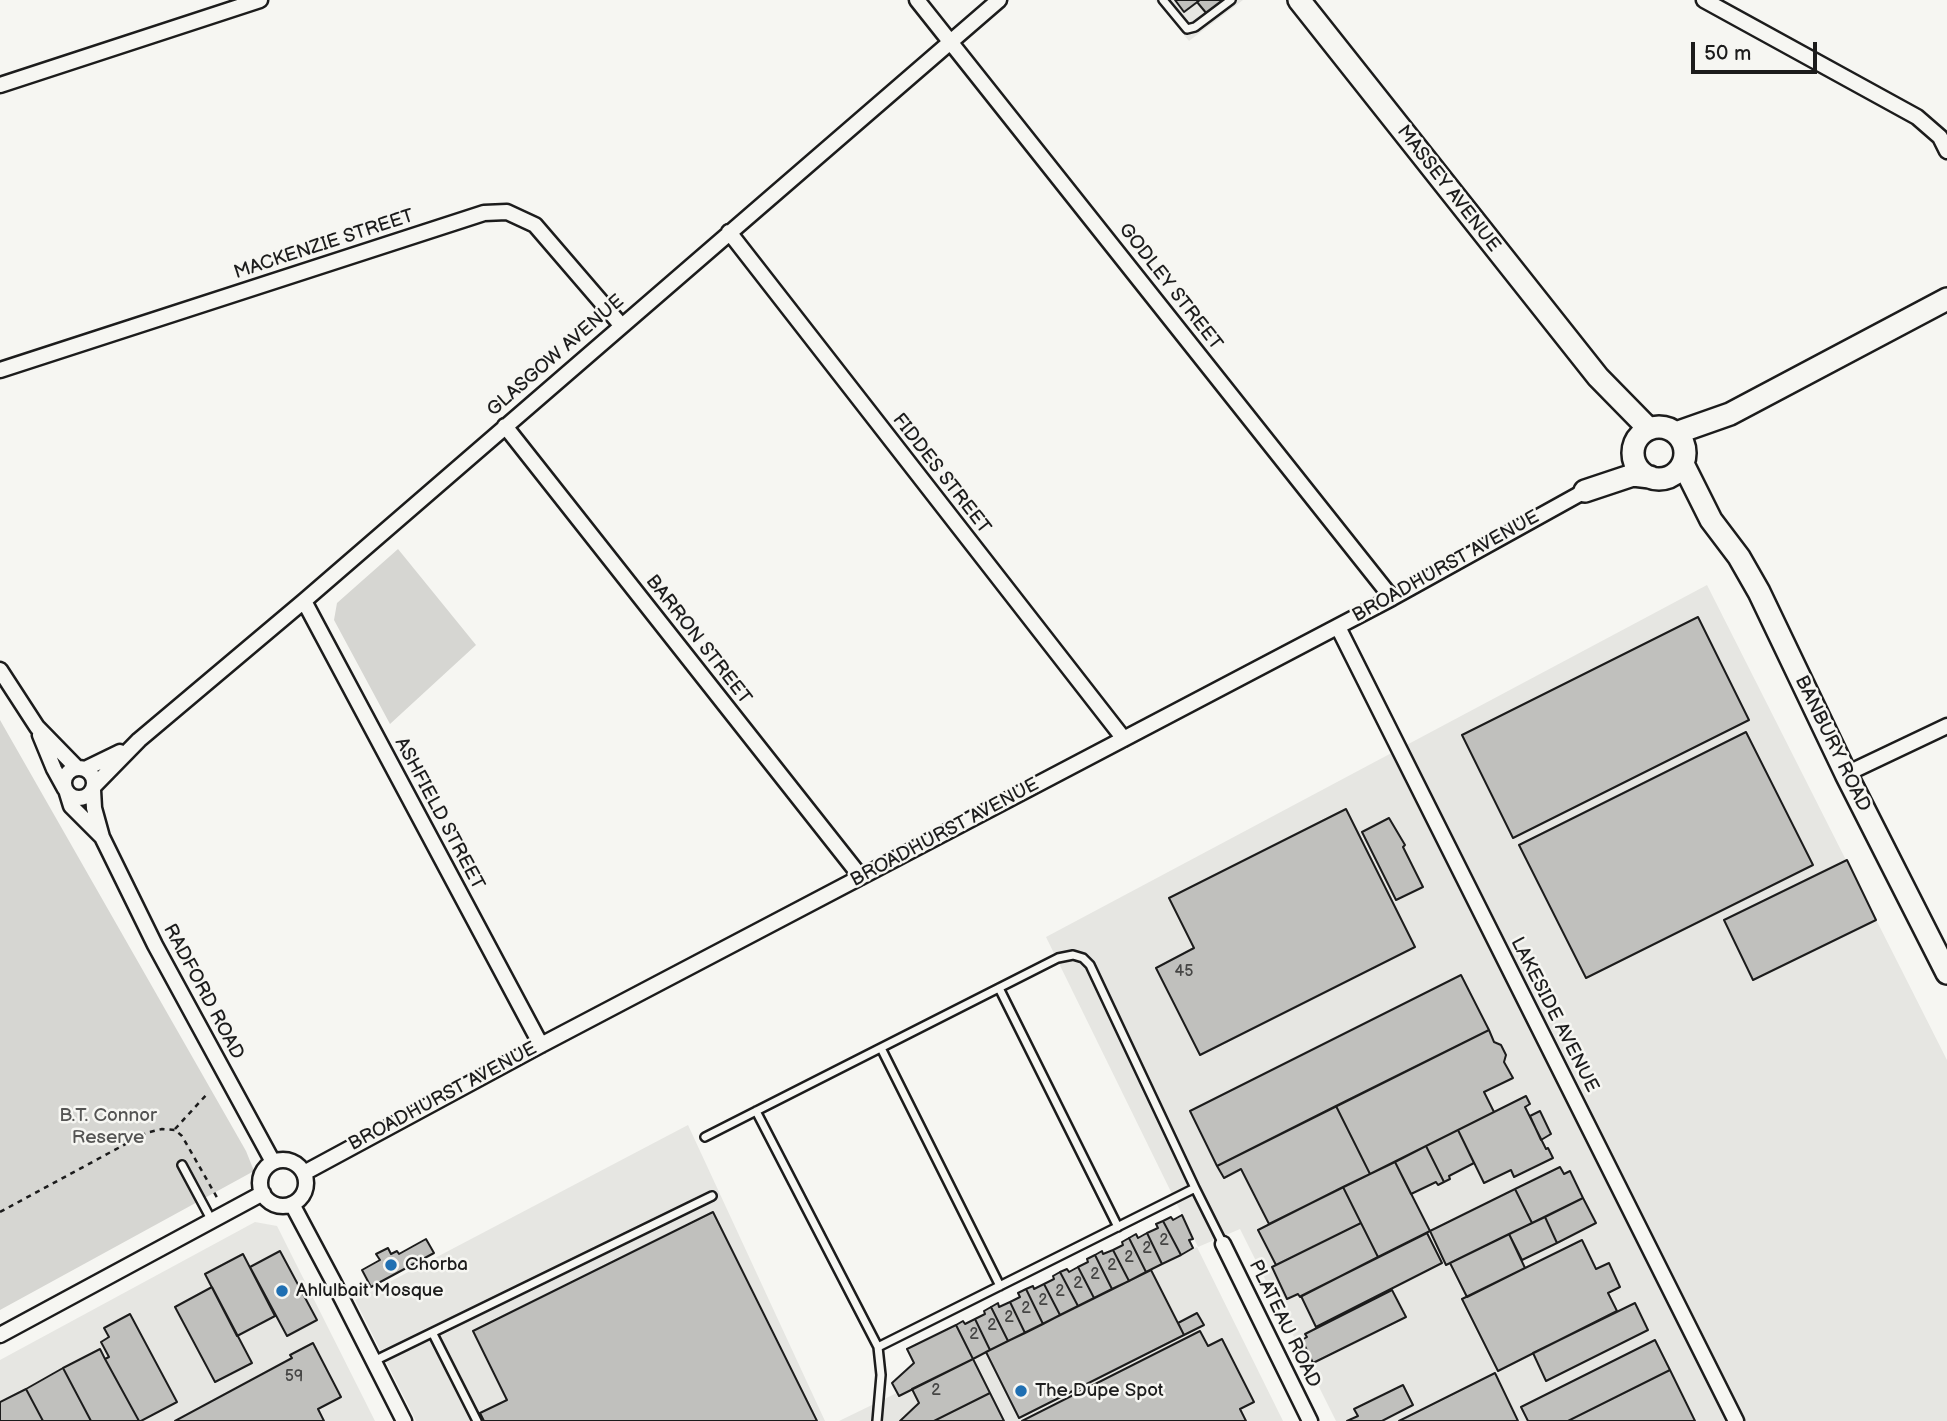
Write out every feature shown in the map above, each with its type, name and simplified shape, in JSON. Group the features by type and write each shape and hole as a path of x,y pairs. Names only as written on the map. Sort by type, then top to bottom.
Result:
{"street":[{"path":"0,86 260,0"},
{"name":"GODLEY STREET","path":"917,0 1392,598"},
{"name":"GLASGOW AVENUE","path":"94,788 139,740 304,601 999,0"},
{"name":"MASSEY AVENUE","path":"1299,0 1598,377 1650,429"},
{"path":"1704,0 1917,117 1940,137 1947,151"},
{"name":"MACKENZIE STREET","path":"0,370 484,214 507,212 535,225 621,325"},
{"name":"FIDDES STREET","path":"729,232 1124,738"},
{"path":"1676,433 1730,414 1947,299"},
{"name":"MASSEY AVENUE","path":"1598,377 1634,449"},
{"path":"1684,458 1684,446 1676,433 1663,428 1650,429 1638,439 1634,449 1638,467 1658,478 1679,471 1684,458 1698,438 1730,414"},
{"name":"BARRON STREET","path":"505,426 860,877"},
{"name":"BROADHURST AVENUE","path":"304,1173 541,1045 1392,598 1585,491 1616,468 1634,449"},
{"name":"BANBURY ROAD","path":"1684,458 1711,520 1739,557 1759,592 1846,775 1947,973"},
{"name":"BROADHURST AVENUE","path":"1585,491 1633,475 1658,478"},
{"name":"BANBURY ROAD","path":"1658,478 1711,520"},
{"name":"ASHFIELD STREET","path":"304,601 541,1045"},
{"name":"LAKESIDE AVENUE","path":"1338,627 1736,1421"},
{"name":"RADFORD ROAD","path":"0,670 37,727 71,806 102,837"},
{"path":"1846,775 1947,726"},
{"name":"RADFORD ROAD","path":"37,727 81,768"},
{"name":"GLASGOW AVENUE","path":"81,768 107,759 139,740"},
{"path":"81,768 93,775 94,788 81,798 66,791 66,775 81,768"},
{"name":"RADFORD ROAD","path":"94,788 94,807 102,837 155,944 273,1163"},
{"path":"287,1160 304,1173 306,1188 303,1195 292,1204 285,1206 272,1203 263,1193 261,1179 267,1167 273,1163 287,1160"},
{"path":"0,1335 263,1193"},
{"path":"292,1204 404,1421"},
{"name":"PLATEAU ROAD","path":"1223,1244 1310,1421"}],"lane":[{"path":"1163,0 1186,29 1195,27 1231,0"},
{"path":"705,1137 1058,958 1073,955 1083,958 1090,965 1223,1244"},
{"path":"999,988 1118,1227"},
{"path":"881,1048 1000,1286"},
{"path":"756,1111 877,1347 881,1375 877,1421"},
{"path":"182,1165 212,1222"},
{"path":"877,1347 1195,1188"},
{"path":"374,1361 712,1196"},
{"path":"433,1334 477,1421"}],"path":[{"path":"175,1129 208,1093"},
{"path":"0,1212 146,1133 175,1129"},
{"path":"175,1129 191,1149 226,1214"}],"shaded area":[{"path":"1155,0 1243,0 1189,41"},
{"path":"1707,585 1947,1060 1947,1421 1336,1421 1240,1229 1198,1247 1046,937"},
{"path":"688,1125 825,1421 416,1421 355,1300"},
{"path":"255,1222 277,1226 375,1421 0,1421 0,1360"},
{"path":"1197,1247 1283,1421 839,1421"}],"green space":[{"path":"398,549 476,645 390,724 334,620 337,603"},
{"name":"B.T. Connor Reserve","path":"0,720 246,1151 254,1171 0,1310"}],"building":[{"path":"1175,0 1200,0 1184,12"},
{"path":"1225,0 1207,14 1197,2"},
{"path":"1698,617 1749,720 1513,838 1462,735"},
{"path":"1746,732 1813,865 1586,978 1519,845"},
{"path":"1346,809 1415,947 1200,1055 1156,968 1194,948 1169,898"},
{"path":"1389,818 1405,845 1403,847 1423,887 1396,900 1362,832"},
{"path":"1847,860 1876,920 1753,980 1724,920"},
{"path":"1461,975 1489,1030 1217,1166 1190,1111"},
{"path":"1489,1030 1494,1042 1501,1045 1506,1055 1504,1062 1513,1078 1484,1092 1494,1112 1370,1174 1336,1106"},
{"path":"1526,1096 1530,1104 1525,1107 1553,1158 1514,1177 1511,1170 1484,1183 1458,1130"},
{"path":"1336,1106 1370,1174 1269,1224 1241,1169 1224,1178 1217,1166"},
{"path":"1540,1111 1551,1134 1541,1140 1530,1116"},
{"path":"1458,1130 1474,1163 1449,1176 1450,1179 1444,1182 1426,1146"},
{"path":"1426,1146 1444,1182 1438,1185 1436,1182 1411,1194 1395,1162"},
{"path":"1395,1162 1430,1231 1378,1257 1343,1187"},
{"path":"1560,1167 1564,1174 1570,1171 1583,1198 1532,1223 1515,1189"},
{"path":"1343,1187 1361,1223 1276,1265 1258,1230"},
{"path":"1515,1189 1532,1223 1446,1265 1430,1231"},
{"path":"1583,1198 1596,1223 1557,1243 1545,1217"},
{"path":"713,1212 817,1421 484,1421 480,1413 507,1400 473,1331"},
{"path":"1182,1215 1193,1239 1189,1240 1193,1248 1181,1255 1163,1221"},
{"path":"1545,1217 1557,1243 1522,1260 1509,1234"},
{"path":"1163,1221 1181,1255 1162,1264 1147,1233 1158,1228 1156,1224"},
{"path":"1361,1223 1378,1257 1300,1297 1298,1294 1287,1299 1272,1267"},
{"path":"1147,1233 1162,1264 1146,1272 1129,1238 1136,1234 1138,1238"},
{"path":"1427,1233 1442,1263 1316,1327 1301,1296"},
{"path":"1509,1234 1525,1268 1467,1297 1450,1263"},
{"path":"1129,1238 1146,1272 1129,1281 1113,1250"},
{"name":"Chorba","path":"426,1239 434,1253 371,1287 362,1270 380,1260 376,1254 388,1248 391,1254 397,1251 399,1254"},
{"path":"1582,1240 1596,1269 1609,1263 1620,1287 1608,1293 1617,1311 1498,1371 1462,1299"},
{"path":"1113,1250 1129,1281 1112,1289 1095,1255"},
{"name":"Ahlulbait Mosque","path":"280,1251 317,1320 287,1336 250,1267"},
{"path":"243,1254 275,1316 237,1336 205,1274"},
{"path":"1095,1255 1112,1289 1094,1298 1078,1267"},
{"path":"1078,1267 1094,1298 1078,1306 1060,1272 1067,1269 1069,1272"},
{"path":"1151,1270 1184,1335 1019,1418 986,1352"},
{"path":"1060,1272 1078,1306 1060,1315 1044,1284"},
{"path":"1044,1284 1060,1315 1043,1324 1026,1289 1033,1286 1034,1289"},
{"path":"212,1287 252,1363 215,1382 175,1307"},
{"path":"1026,1289 1043,1324 1025,1333 1010,1302 1020,1297 1018,1293"},
{"path":"1392,1290 1406,1317 1313,1363 1302,1340 1307,1337 1305,1334"},
{"path":"1010,1302 1025,1333 1008,1341 991,1307"},
{"path":"1635,1303 1648,1330 1546,1381 1533,1353"},
{"path":"991,1307 1008,1341 990,1350 975,1319"},
{"path":"1197,1313 1204,1325 1184,1335 1178,1323"},
{"path":"130,1314 177,1402 141,1421 105,1359 109,1357 101,1342 109,1337 104,1328"},
{"path":"975,1319 990,1350 973,1359 956,1325"},
{"path":"956,1325 973,1359 899,1396 892,1383 914,1363 907,1349"},
{"path":"1200,1331 1208,1346 1222,1339 1254,1402 1240,1409 1246,1421 1022,1421"},
{"path":"1655,1340 1670,1370 1568,1421 1528,1421 1521,1407"},
{"path":"313,1343 341,1397 318,1409 324,1421 175,1421 292,1358 290,1355"},
{"path":"100,1349 139,1421 91,1421 63,1368"},
{"path":"973,1359 990,1393 934,1421 900,1421 919,1403 912,1389"},
{"path":"63,1368 91,1421 43,1421 26,1389"},
{"path":"1670,1370 1695,1421 1568,1421"},
{"path":"1495,1373 1518,1421 1399,1421"},
{"path":"1403,1385 1413,1405 1382,1421 1347,1421 1358,1416 1354,1409"},
{"path":"26,1389 43,1421 0,1421 0,1402"},
{"path":"990,1393 1004,1421 934,1421"}],"place":[{"name":"Chorba","path":"391,1265"},
{"name":"Ahlulbait Mosque","path":"282,1291"},
{"name":"The Dupe Spot","path":"1021,1391"}]}
